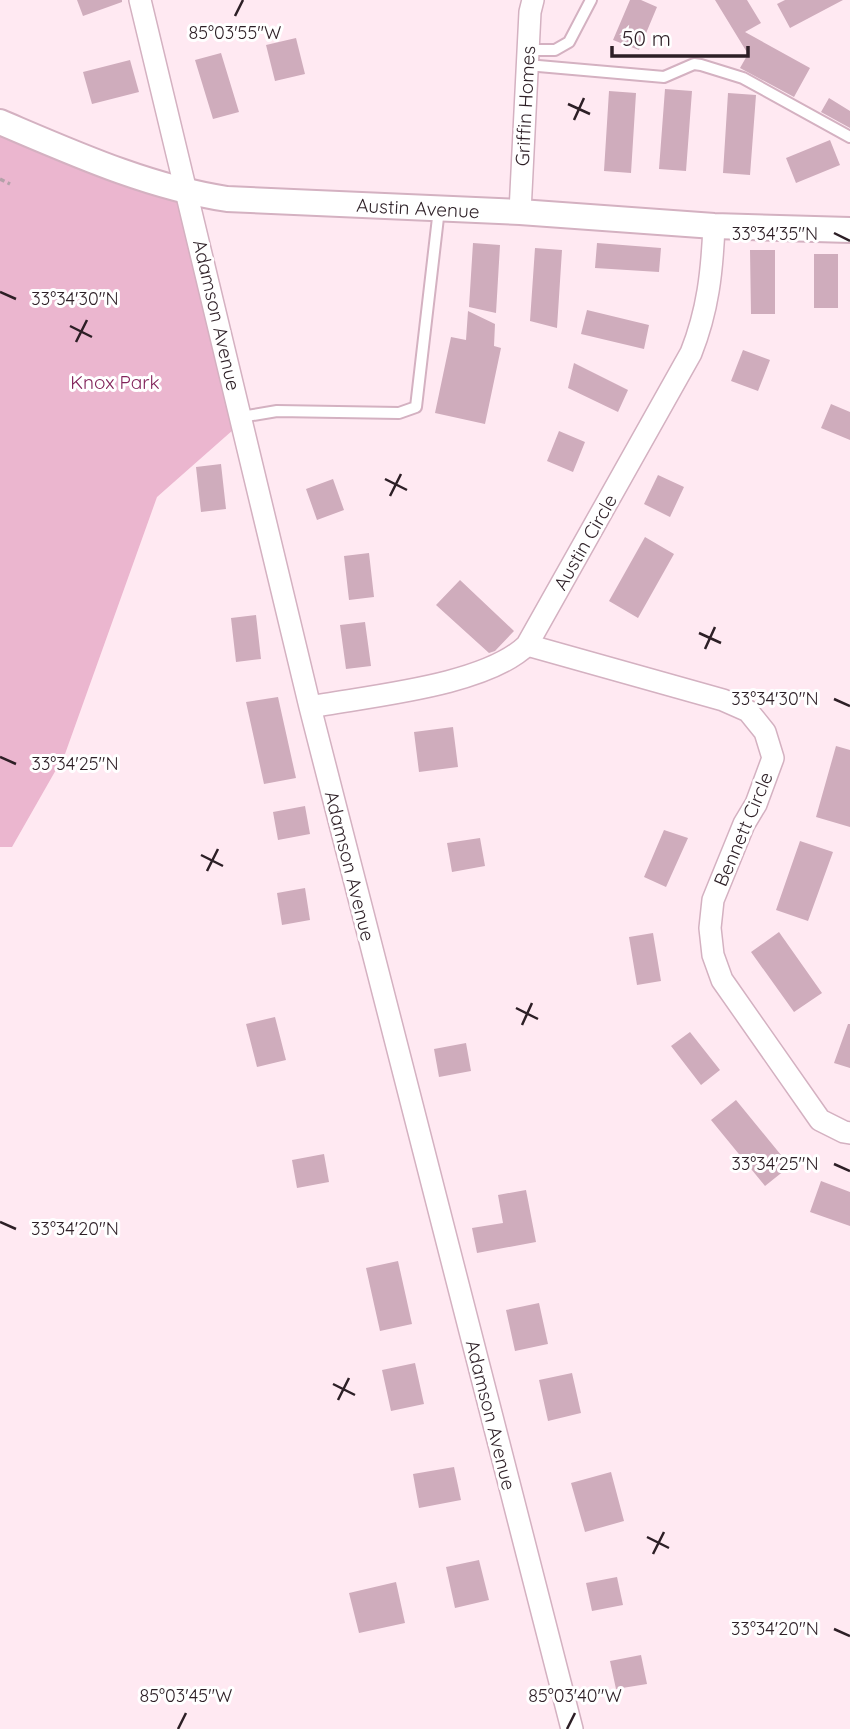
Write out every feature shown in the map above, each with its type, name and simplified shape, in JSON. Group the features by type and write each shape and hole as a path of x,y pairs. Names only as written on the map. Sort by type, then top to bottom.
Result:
{"street":[{"name":"Adamson Avenue","path":"140,0 310,707 572,1729"},
{"name":"Griffin Homes","path":"520,212 530,12 533,0"},
{"name":"Austin Avenue","path":"0,122 64,149 188,193 227,199 520,212 715,226 849,229"},
{"name":"Austin Circle","path":"527,645 691,353 701,328 711,284 715,226"},
{"path":"310,707 456,680 517,654 527,645"},
{"name":"Bennett Circle","path":"527,645 723,700 748,711 765,732 773,758 756,804 744,824 713,901 710,928 713,954 722,980 820,1120 850,1133"}],"lane":[{"path":"528,58 555,50 569,42 590,0"},
{"path":"528,58 664,77 694,64 701,65 743,78 850,137"},
{"path":"241,416 277,411 399,413 416,407 439,209"}],"path":[{"path":"0,179 10,184"}],"green space":[{"name":"Knox Park","path":"0,122 188,193 242,422 157,497 65,754 12,847 0,847"}],"building":[{"path":"77,0 122,0 122,2 83,16"},
{"path":"630,0 641,0 657,7 639,50 613,40"},
{"path":"715,0 747,0 761,23 745,32 810,68 794,97 740,68 748,54"},
{"path":"785,0 843,0 790,28 777,4"},
{"path":"296,38 305,74 275,81 266,45"},
{"path":"221,53 239,112 213,119 195,60"},
{"path":"130,60 139,92 92,104 83,72"},
{"path":"665,89 692,91 686,171 659,169"},
{"path":"609,91 636,93 631,173 604,171"},
{"path":"728,93 756,95 750,175 723,173"},
{"path":"829,98 850,111 850,128 821,112"},
{"path":"830,140 840,165 796,183 786,158"},
{"path":"473,243 500,245 496,313 469,307"},
{"path":"597,243 661,248 659,272 595,268"},
{"path":"535,248 562,250 557,328 530,321"},
{"path":"750,250 775,250 775,314 751,314"},
{"path":"814,254 838,254 838,308 814,308"},
{"path":"587,310 649,325 644,349 581,334"},
{"path":"468,311 495,324 494,346 501,348 485,424 435,413 451,337 466,340"},
{"path":"743,350 770,360 758,391 731,381"},
{"path":"574,363 628,390 618,412 568,388"},
{"path":"831,404 850,412 850,440 821,428"},
{"path":"559,431 585,442 573,472 547,461"},
{"path":"221,464 226,509 201,512 196,467"},
{"path":"658,475 684,487 670,517 644,504"},
{"path":"333,479 344,510 317,520 306,489"},
{"path":"645,537 674,554 638,618 609,601"},
{"path":"369,553 374,597 349,600 344,556"},
{"path":"460,580 514,631 495,651 489,653 436,605"},
{"path":"256,615 261,659 236,662 231,618"},
{"path":"365,622 371,666 346,669 340,625"},
{"path":"278,697 296,778 264,784 246,702"},
{"path":"453,727 458,767 419,772 414,732"},
{"path":"836,746 850,750 850,827 816,817"},
{"path":"305,806 310,834 278,840 273,812"},
{"path":"664,830 688,838 666,887 644,877"},
{"path":"480,838 485,866 452,872 447,843"},
{"path":"800,841 833,852 808,921 776,910"},
{"path":"305,888 310,920 282,925 277,893"},
{"path":"779,932 822,993 794,1012 751,952"},
{"path":"653,933 661,981 637,985 629,937"},
{"path":"275,1017 286,1060 257,1067 246,1024"},
{"path":"850,1024 850,1068 834,1063"},
{"path":"690,1032 720,1070 701,1085 671,1046"},
{"path":"466,1043 471,1071 439,1077 434,1049"},
{"path":"736,1100 790,1166 765,1186 711,1120"},
{"path":"324,1154 329,1182 297,1188 292,1160"},
{"path":"821,1181 850,1192 850,1226 810,1212"},
{"path":"526,1190 536,1242 477,1253 472,1228 503,1223 498,1195"},
{"path":"398,1261 412,1324 380,1331 366,1268"},
{"path":"539,1303 548,1344 515,1351 506,1310"},
{"path":"415,1363 424,1404 391,1411 382,1370"},
{"path":"572,1373 581,1413 548,1421 539,1380"},
{"path":"454,1467 461,1500 419,1508 413,1474"},
{"path":"611,1472 624,1521 585,1532 571,1483"},
{"path":"479,1560 489,1600 455,1608 446,1567"},
{"path":"617,1577 623,1605 592,1611 586,1583"},
{"path":"396,1582 405,1623 359,1633 349,1593"},
{"path":"641,1655 647,1684 616,1689 610,1661"}]}
